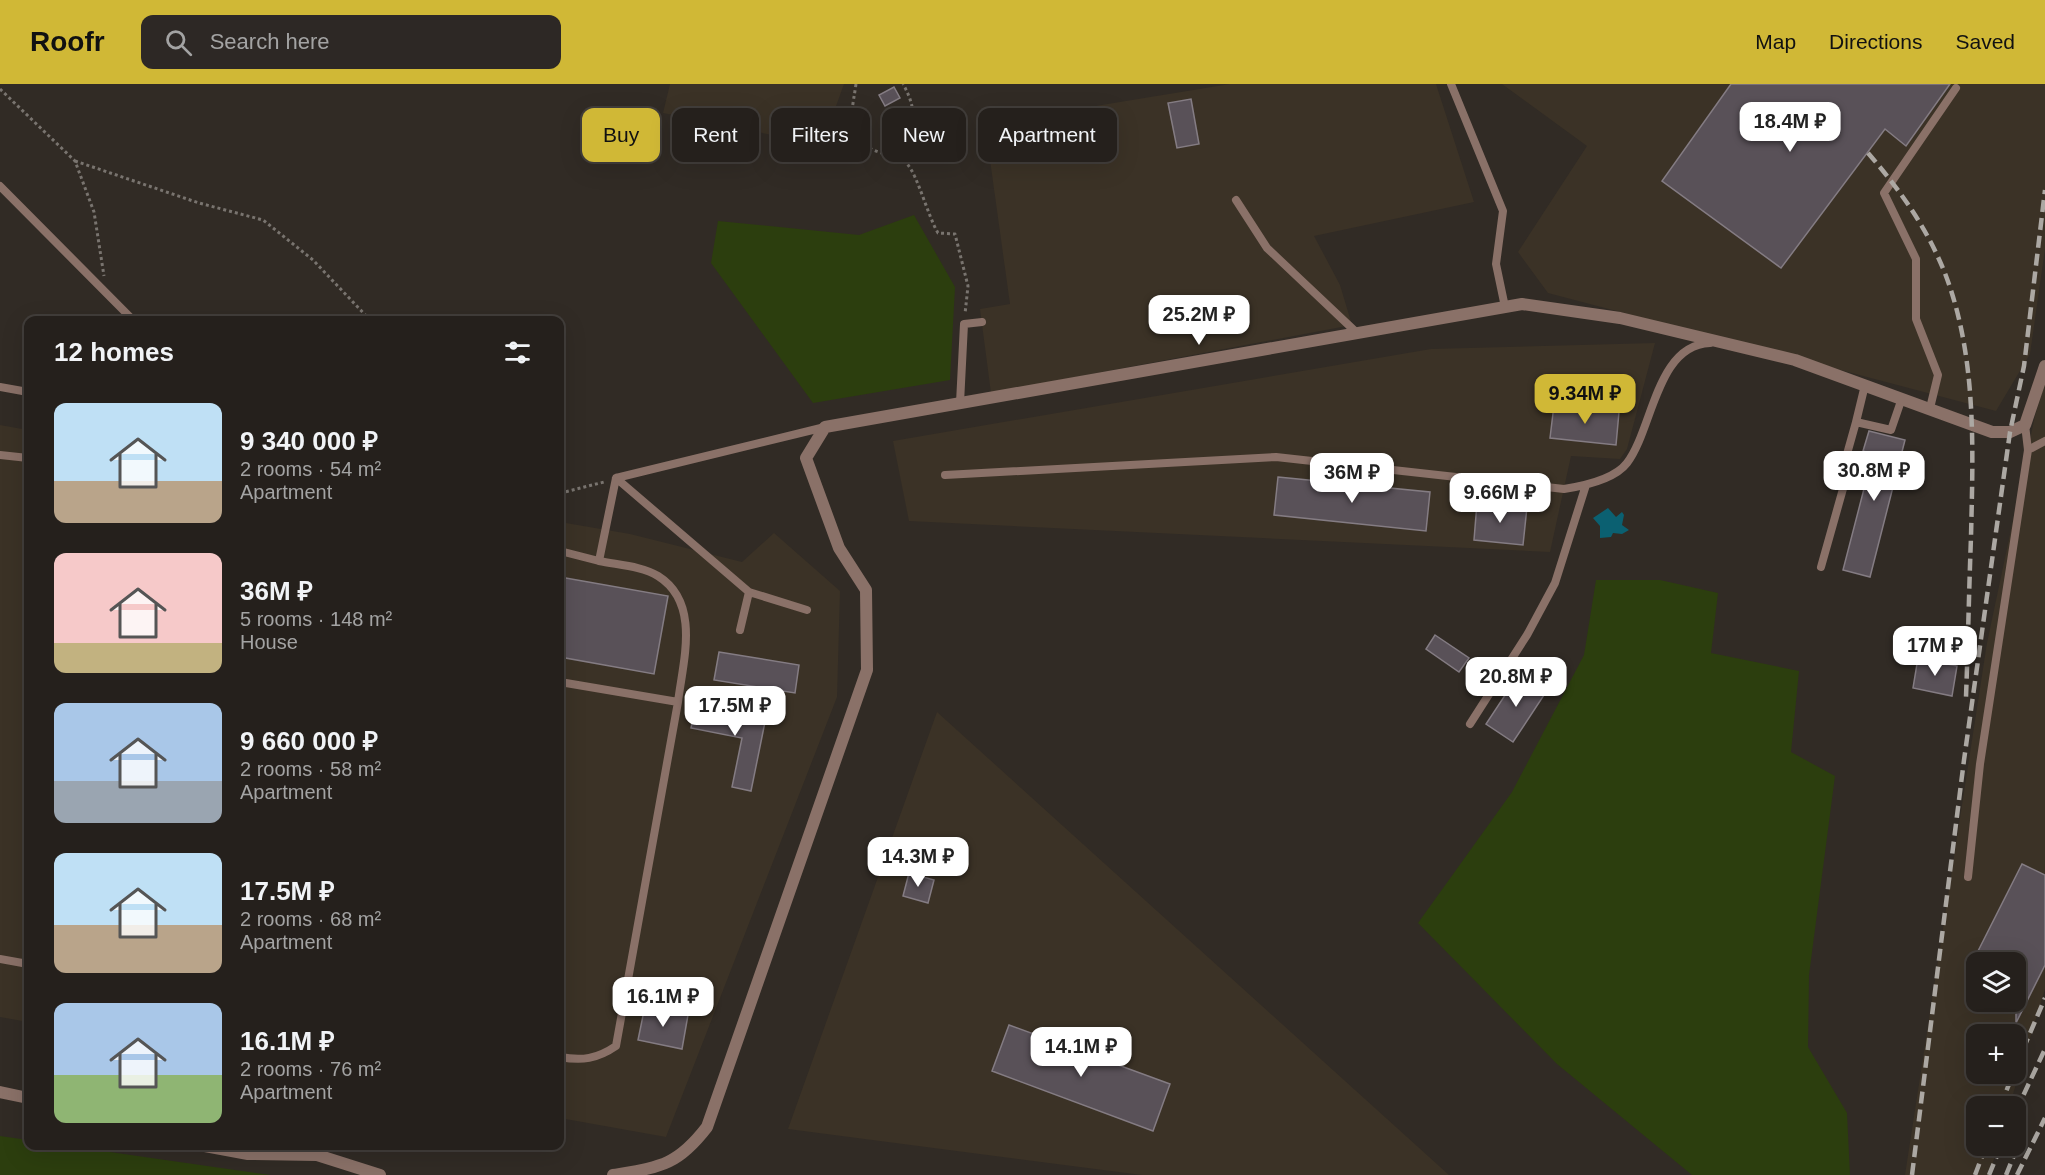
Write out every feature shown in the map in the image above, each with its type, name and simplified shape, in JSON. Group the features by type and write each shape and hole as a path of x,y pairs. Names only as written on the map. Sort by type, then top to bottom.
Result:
{"street":[{"path":"613,1175 660,1167 691,1148 707,1127 867,670 866,590 839,548 806,458 825,427 1522,304 1620,318 1795,360 1930,408 1972,427 1992,432 2010,432 2025,425 2045,366"},
{"path":"0,1092 24,1097"},
{"path":"226,1150 248,1154 317,1155 380,1175"}],"lane":[{"path":"1451,84 1503,211 1496,264 1505,307"},
{"path":"1930,408 1938,375 1916,319 1916,259 1884,193 1956,88"},
{"path":"0,186 129,316"},
{"path":"1236,200 1267,248 1356,333"},
{"path":"960,403 964,324 982,322"},
{"path":"945,475 1276,457 1564,489 1586,485 1626,465 1639,442 1654,397 1684,352 1700,344 1724,343"},
{"path":"1821,567 1848,471 1847,454 1865,385"},
{"path":"0,387 24,391"},
{"path":"1856,422 1891,430 1902,398"},
{"path":"1968,877 1980,764 2028,450 2025,425"},
{"path":"616,478 825,427"},
{"path":"2028,450 2045,441"},
{"path":"0,454 24,457"},
{"path":"599,561 616,478"},
{"path":"616,478 749,592 807,610"},
{"path":"1470,724 1527,635 1555,583 1586,485"},
{"path":"564,552 657,575 675,589 687,624 678,702 616,1046 601,1056 579,1061 564,1058"},
{"path":"740,630 749,592"},
{"path":"564,683 678,702"},
{"path":"0,959 24,963"}],"path":[{"path":"856,84 852,115 853,134 862,146 882,153"},
{"path":"903,84 914,104 914,108"},
{"path":"0,88 75,161 94,212 102,256 105,292"},
{"path":"75,161 199,203 263,220 313,260 366,316"},
{"path":"904,162 908,165 938,233 955,234 968,286 964,324"},
{"path":"564,492 616,478"}],"shaded area":[{"path":"670,84 844,84 835,108 771,108 771,135 759,132 759,108 672,108 672,115 663,113"},
{"path":"1230,84 1436,84 1474,202 1314,236 1340,285 1352,325 991,393 980,309 1010,304 990,162 1117,162 1117,108 1083,108"},
{"path":"1502,84 2045,84 2045,249 2030,354 1996,411 1548,293 1518,252 1587,146"},
{"path":"1655,343 1627,449 1620,459 1571,456 1550,552 909,521 893,441 1431,349"},
{"path":"2045,382 2045,989 2026,1051 2026,1024 1966,1024 1966,1084 2016,1084 2012,1096 1966,1096 1966,1156 1995,1156 1989,1175 1905,1175 1987,643 2035,416"},
{"path":"0,425 24,429 24,1021 0,1017"},
{"path":"564,523 630,534 742,562 774,533 840,591 837,697 666,1137 564,1119"},
{"path":"937,712 1449,1175 1142,1175 788,1129"}],"green space":[{"path":"914,215 955,287 950,380 813,403 711,263 718,221 859,235"},
{"path":"1596,580 1660,580 1718,593 1711,653 1799,671 1791,752 1835,776 1809,975 1808,1047 1847,1113 1850,1175 1692,1175 1557,1064 1418,923 1512,792 1584,655"},
{"path":"0,1136 24,1139 24,1150 96,1150 270,1175 0,1175"}],"water":[{"path":"1608,508 1616,517 1622,512 1624,515 1622,525 1629,530 1622,534 1613,533 1611,537 1600,538 1600,526 1593,518"}],"building":[{"path":"1731,84 1950,84 1906,146 1885,129 1781,268 1662,181"},
{"path":"894,87 900,98 885,106 879,95"},
{"path":"1191,99 1199,144 1177,148 1168,103"},
{"path":"1554,405 1619,412 1616,445 1550,438"},
{"path":"1869,431 1905,440 1870,577 1843,570 1873,454 1863,451"},
{"path":"1278,477 1430,492 1426,531 1274,515"},
{"path":"1477,503 1527,507 1523,545 1474,540"},
{"path":"564,578 668,596 654,674 564,658"},
{"path":"1435,635 1469,658 1459,672 1426,649"},
{"path":"719,652 799,665 795,693 714,680"},
{"path":"1918,658 1957,666 1952,696 1913,688"},
{"path":"1519,674 1546,692 1513,742 1486,724"},
{"path":"696,703 766,717 751,791 732,787 742,738 691,728"},
{"path":"2022,864 2045,875 2045,965 2026,1003 2026,952 1978,952"},
{"path":"909,873 934,880 928,903 903,896"},
{"path":"645,1006 688,1015 682,1049 638,1040"},
{"path":"2016,1012 2022,1012 2016,1023"},
{"path":"1009,1025 1170,1084 1153,1131 992,1071"}],"railway":[{"path":"1868,153 1902,196 1931,242 1946,276 1963,340 1968,372 1972,438 1966,697"},
{"path":"1912,1175 1964,760 2010,432 2024,366 2045,190"},
{"path":"2026,1043 2045,998"},
{"path":"2023,1096 2045,1049"},
{"path":"2004,1096 2009,1084"},
{"path":"2017,1175 2045,1118"},
{"path":"1975,1175 1982,1156"},
{"path":"1989,1175 1997,1156"},
{"path":"2006,1175 2014,1156"}]}
